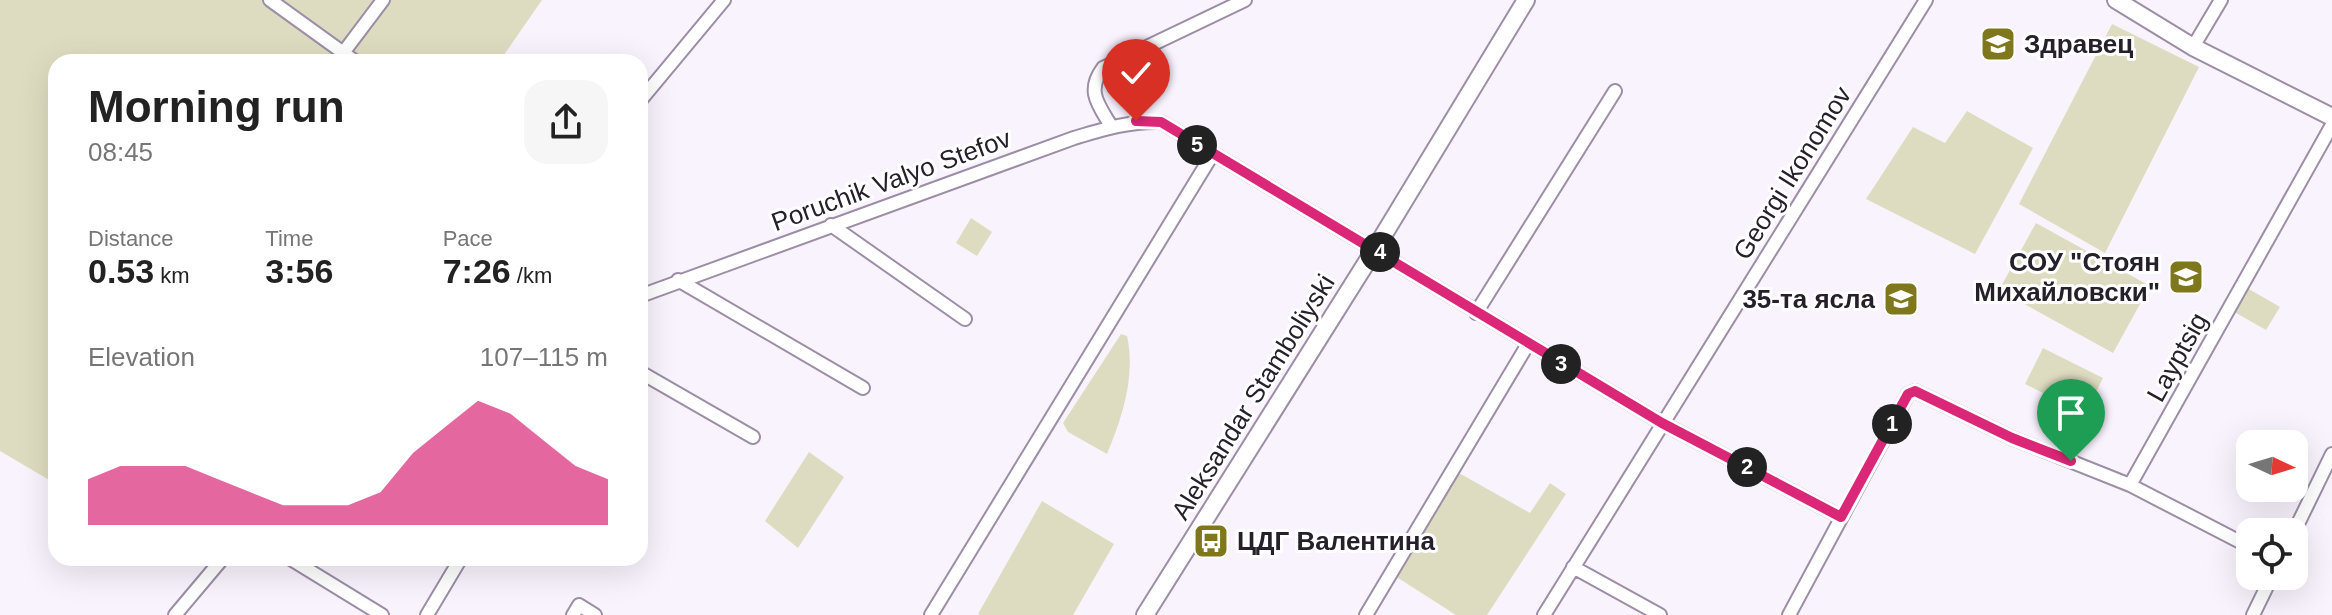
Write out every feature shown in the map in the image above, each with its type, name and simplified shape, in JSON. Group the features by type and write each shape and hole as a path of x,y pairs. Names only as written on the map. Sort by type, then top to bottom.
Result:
{"street":[{"path":"270,0 343,53 383,0"},
{"path":"648,91 724,0"},
{"path":"1111,126 1093,90 1095,79 1103,68 1245,0"},
{"name":"Aleksandar Stamboliyski","path":"1145,615 1375,249 1526,0"},
{"name":"Georgi Ikonomov","path":"1544,615 1926,0"},
{"path":"2116,0 2193,47 2332,117"},
{"path":"2193,47 2221,0"},
{"path":"1476,313 1615,91"},
{"name":"Poruchik Valyo Stefov","path":"648,293 1111,126 1136,121 1161,122 1212,155"},
{"name":"Layptsig","path":"2130,485 2332,125"},
{"path":"931,615 1212,155 1375,249 1662,423 1841,517"},
{"path":"831,225 965,319"},
{"path":"678,280 863,388"},
{"path":"1366,615 1528,344"},
{"path":"648,377 753,437"},
{"path":"1789,615 1908,394 1915,391 2012,438 2130,485 2236,540"},
{"path":"2301,518 2332,454"},
{"path":"175,615 216,566"},
{"path":"302,566 382,615"},
{"path":"427,615 456,566"},
{"path":"1573,567 1660,615"},
{"path":"2253,615 2265,590"},
{"path":"576,610 595,615"}],"shaded area":[{"path":"0,0 542,0 505,54 48,54 48,479 0,451"},
{"path":"2112,24 2199,67 2105,253 2019,204"},
{"path":"1967,111 2033,148 1975,254 1866,199 1913,127 1945,143"},
{"path":"971,218 992,232 977,256 956,243"},
{"path":"2036,223 2150,286 2113,353 1999,290"},
{"path":"2242,285 2280,307 2266,330 2229,309"},
{"path":"1121,334 1127,336 1129,381 1118,426 1107,454 1068,432 1063,423"},
{"path":"2043,348 2103,378 2085,414 2025,384"},
{"path":"809,452 844,477 798,548 765,521"},
{"path":"1459,473 1530,513 1550,483 1566,494 1487,615 1456,615 1395,576"},
{"path":"1042,501 1114,544 1073,615 978,614"}],"place":[{"name":"Здравец","path":"1998,44"},
{"name":"СОУ \"Стоян Михайловски\"","path":"2186,277"},
{"name":"35-та ясла","path":"1901,299"},
{"name":"ЦДГ Валентина","path":"1211,541"}],"route":[{"path":"1136,121 1161,122 1662,423 1841,517 1908,394 1915,391 2012,438 2071,461"}]}
